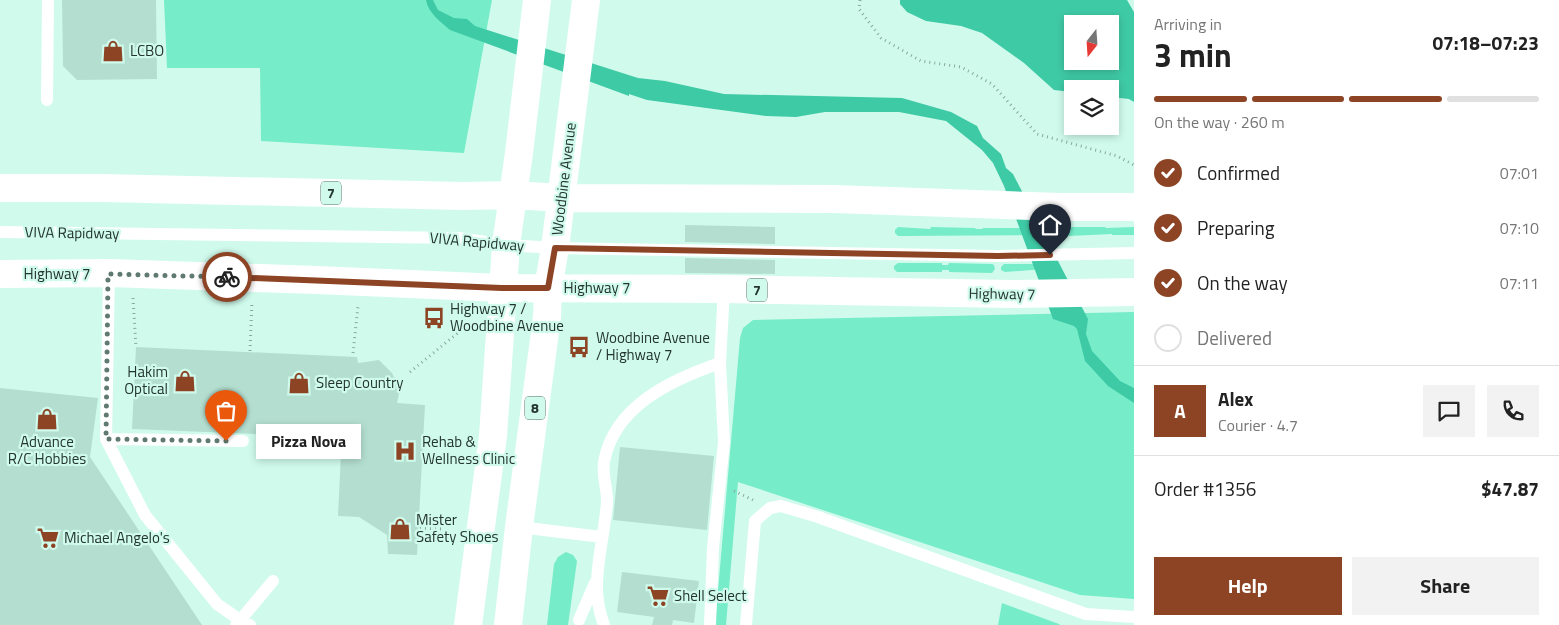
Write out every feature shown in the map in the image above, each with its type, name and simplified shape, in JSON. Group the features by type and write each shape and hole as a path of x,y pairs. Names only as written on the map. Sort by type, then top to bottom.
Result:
{"main road":[{"path":"468,625 493,436 506,245 537,0"},
{"name":"Woodbine Avenue","path":"508,625 518,528 547,317 548,288 555,248 586,0"},
{"name":"7","path":"0,188 102,188 463,196 513,195 561,198 834,199 1060,207 1134,207"},
{"name":"Highway 7","path":"0,274 108,274 502,288 724,289 1012,294 1134,292"}],"lane":[{"path":"47,100 48,0"},
{"name":"VIVA Rapidway","path":"0,232 459,238 506,245 555,248 998,256 1134,253"},
{"path":"108,274 106,439 145,515 217,604 242,623 273,581"},
{"path":"710,625 714,548 724,442 720,363 724,289"},
{"path":"604,625 600,614 596,580 607,501 603,464 614,432 640,402 688,374 720,363"},
{"path":"106,439 243,441"},
{"path":"746,625 754,521 770,508 782,506 818,517 1086,614 1134,617"},
{"path":"518,528 602,537"},
{"path":"579,620 596,580"}],"path":[{"path":"860,0 859,9 881,38 921,61 960,67 992,84 1036,134 1117,156 1134,165"},
{"path":"133,297 136,347"},
{"path":"250,351 252,301"},
{"path":"353,353 358,305"},
{"path":"410,372 458,332"},
{"path":"424,458 445,459"},
{"path":"720,484 770,508"},
{"path":"420,528 443,530"}],"shaded area":[{"path":"164,0 492,0 464,153 261,141 260,68 167,68"},
{"path":"426,0 433,0 438,10 454,18 467,19 475,26 638,78 665,81 724,94 902,98 951,112 977,126 983,138 1001,154 1006,168 1013,174 1088,319 1086,334 1092,351 1120,381 1134,388 1134,403 1108,386 1085,361 1077,329 1074,326 1053,319 1004,186 993,163 982,150 946,121 899,112 825,112 796,117 766,116 647,100 629,94 629,96 450,30 432,13"},
{"path":"900,0 1127,0 1134,12 1134,102 1129,99 1119,98 1119,80 1064,80 1064,91 1054,90 1024,63 982,33 961,26 926,21 907,12 900,4"},
{"path":"898,227 930,229 931,227 1047,229 1047,227 1134,227 1134,235 1112,234 1047,237 1047,235 898,236 895,230"},
{"path":"898,263 942,263 942,265 948,265 949,263 992,264 995,269 992,273 949,272 949,270 942,270 942,272 897,272 894,266"},
{"path":"1004,264 1044,264 1044,269 1005,272 1001,270"},
{"path":"1134,312 1134,599 1080,595 738,482 726,625 715,625 740,338 743,328 753,320"},
{"path":"566,552 573,555 577,561 568,625 547,625 554,564 558,557"},
{"path":"1002,603 1059,624 1060,625 998,625"}],"building":[{"path":"62,0 156,0 157,79 77,80 63,66"},
{"path":"685,225 775,227 775,244 685,242"},
{"path":"685,258 775,260 775,274 685,273"},
{"path":"136,347 357,357 358,363 379,360 392,373 400,389 397,403 425,405 417,555 388,554 387,535 359,517 338,516 341,453 304,445 304,436 132,429"},
{"path":"0,388 98,398 90,457 202,625 0,625"},
{"path":"620,447 714,456 707,530 613,520"},
{"name":"Shell Select","path":"622,572 699,581 694,623 673,620 672,625 652,625 654,617 617,612"}],"way so far":[{"path":"226,441 106,439 108,274 227,277"}],"place":[{"name":"LCBO","path":"113,51"},
{"name":"Highway 7 / Woodbine Avenue","path":"434,318"},
{"name":"Woodbine Avenue / Highway 7","path":"579,347"},
{"name":"Hakim Optical","path":"185,381"},
{"name":"Sleep Country","path":"299,383"},
{"name":"Advance R/C Hobbies","path":"47,419"},
{"name":"Pizza Nova","path":"226,441"},
{"name":"Rehab & Wellness Clinic","path":"405,451"},
{"name":"Mister Safety Shoes","path":"400,529"},
{"name":"Michael Angelo's","path":"48,538"},
{"name":"Shell Select","path":"658,596"}],"route":[{"path":"227,277 502,288 548,288 555,248 998,256 1050,255"}]}
